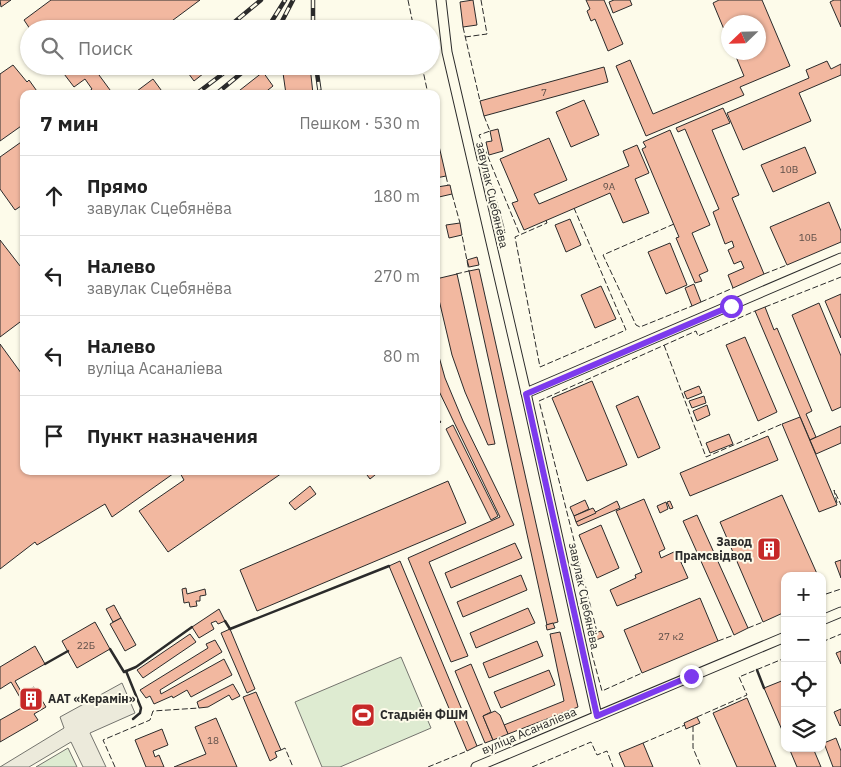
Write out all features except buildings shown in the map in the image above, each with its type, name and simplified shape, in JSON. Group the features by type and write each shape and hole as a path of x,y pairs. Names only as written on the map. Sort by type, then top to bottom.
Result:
{"street":[{"name":"завулак Сцебянёва","path":"441,0 447,52 526,394 597,716"},
{"path":"526,394 841,258"},
{"path":"826,618 841,612"},
{"name":"вуліца Асаналіева","path":"476,767 781,638"}],"green space":[{"name":"Стадыён ФШМ","path":"401,657 431,728 340,767 322,767 295,702"},
{"path":"68,748 77,767 36,767"}],"shaded area":[{"path":"484,156 505,231 492,235 475,158"},
{"path":"122,683 135,713 90,733 106,767 83,767 71,742 29,767 0,767 64,728 60,717"}],"railway":[{"path":"237,20 261,0"},
{"path":"273,20 285,0"},
{"path":"283,20 293,0"},
{"path":"313,0 313,20"},
{"path":"201,90 221,75"},
{"path":"221,90 239,75"},
{"path":"317,75 319,90"}],"fence":[{"path":"408,0 412,20"},
{"path":"465,37 487,34 481,0"},
{"path":"463,27 480,101"},
{"path":"424,75 427,90"},
{"path":"484,116 490,131 479,135 520,235"},
{"path":"446,176 448,185"},
{"path":"452,194 460,223"},
{"path":"546,220 547,223 515,237 540,367 626,330 574,208"},
{"path":"674,224 603,255 636,325 640,327 692,306"},
{"path":"456,274 469,271 462,235"},
{"path":"764,274 787,265"},
{"path":"765,307 841,277"},
{"path":"701,302 733,288"},
{"path":"597,632 539,401 696,331 698,336 755,311"},
{"path":"664,345 706,457 782,424"},
{"path":"837,503 834,490 841,505"},
{"path":"826,594 841,589"},
{"path":"748,628 763,622"},
{"path":"826,640 841,634"},
{"path":"718,641 734,635"},
{"path":"596,640 589,643 602,691 642,673"},
{"path":"697,717 747,695 739,677 781,660"},
{"path":"115,767 103,740 150,720 153,711 199,708"},
{"path":"643,743 685,725"},
{"path":"693,726 693,748 701,767"},
{"path":"532,767 591,742 597,755 607,751 613,767"},
{"path":"477,746 485,743"},
{"path":"281,750 285,748 293,767"},
{"path":"428,767 467,751"}],"wall":[{"path":"225,621 230,629 389,566"},
{"path":"110,649 124,672 136,667 192,627"},
{"path":"45,664 68,651"},
{"path":"757,670 764,688"},
{"path":"126,671 141,708 140,713 133,719"}],"place":[{"name":"Завод Прамсвідвод","path":"769,549"},
{"name":"ААТ «Керамін»","path":"31,699"},
{"name":"Стадыён ФШМ","path":"363,715"}],"route":[{"path":"691,676 597,716 526,394 731,306"}]}
